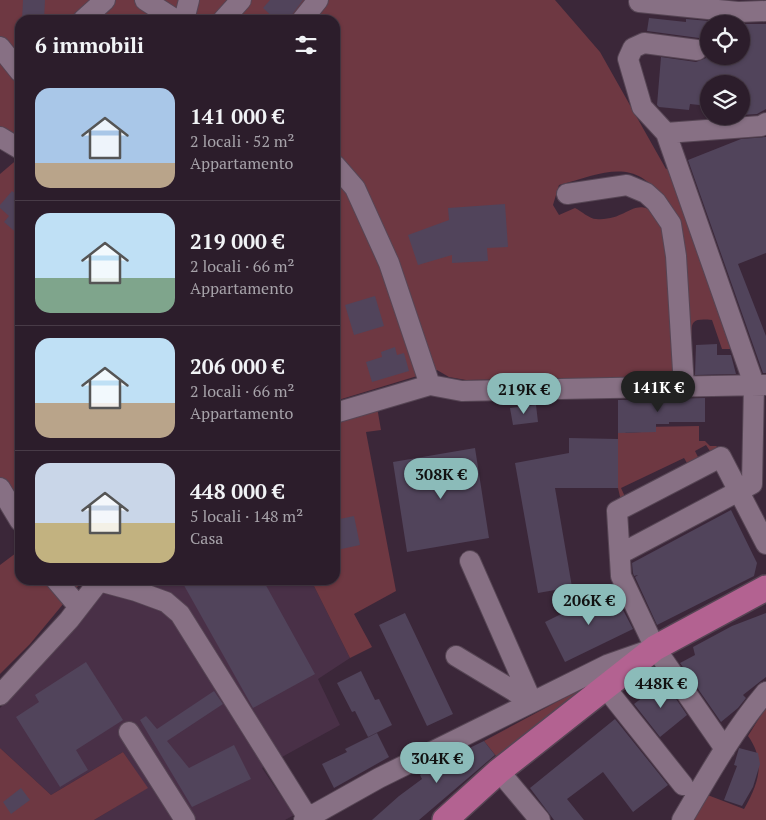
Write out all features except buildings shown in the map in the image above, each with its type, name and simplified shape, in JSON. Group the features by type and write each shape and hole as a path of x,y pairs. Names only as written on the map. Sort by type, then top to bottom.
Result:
{"main road":[{"path":"445,820 499,771 655,648 766,588"}],"street":[{"path":"88,15 105,0"},
{"path":"145,0 168,15"},
{"path":"185,15 189,0"},
{"path":"228,15 241,0"},
{"path":"306,15 318,0"},
{"path":"640,2 738,12 766,12"},
{"path":"620,554 752,484 760,384 666,133 642,107 628,60 633,48 644,43 697,50"},
{"path":"0,47 15,66"},
{"path":"666,133 766,123"},
{"path":"0,137 15,146"},
{"path":"340,172 355,188 389,263 430,385"},
{"path":"567,194 627,185 646,194 656,202 671,224 676,256 684,387"},
{"path":"340,412 430,385 462,391 760,384"},
{"path":"725,749 655,648 621,576 617,511 721,458 766,544"},
{"path":"0,488 15,513"},
{"path":"470,561 532,702"},
{"path":"60,585 79,607"},
{"path":"0,695 79,607 95,585"},
{"path":"137,586 166,602 180,614 306,819 379,778 607,665 655,648"},
{"path":"456,656 532,702"},
{"path":"605,687 683,785"},
{"path":"682,820 751,709 766,692"},
{"path":"129,732 185,820"},
{"path":"499,771 540,820"}],"shaded area":[{"path":"0,0 555,0 600,52 666,169 671,167 737,349 722,349 712,320 699,320 693,323 692,342 687,341 664,201 653,187 641,178 629,173 603,173 559,185 553,205 559,215 575,208 594,219 618,216 641,207 648,209 657,216 668,229 677,377 466,380 449,377 437,370 340,399 340,15 15,15 15,153 0,144"},
{"path":"15,161 15,528 0,503 0,174"},
{"path":"377,407 381,430 366,432 396,591 354,614 372,647 350,658 314,585 340,585 340,418"},
{"path":"699,426 699,441 705,441 710,446 717,446 712,454 706,445 695,451 698,457 687,463 684,458 621,488 626,499 621,501 618,488 618,427 626,433 642,432 643,427"},
{"path":"15,554 15,585 79,585 30,644 0,674 0,565"},
{"path":"105,585 314,585 350,658 318,679 340,725 262,768 294,815 285,820 94,820 147,788 123,752 51,795 0,748 0,708 43,663"},
{"path":"579,690 584,693 496,756 484,741"},
{"path":"766,707 766,820 690,820 705,794 744,809 757,781 759,763 754,745 748,736"},
{"path":"0,748 51,795 123,752 148,788 94,820 0,820"}]}
